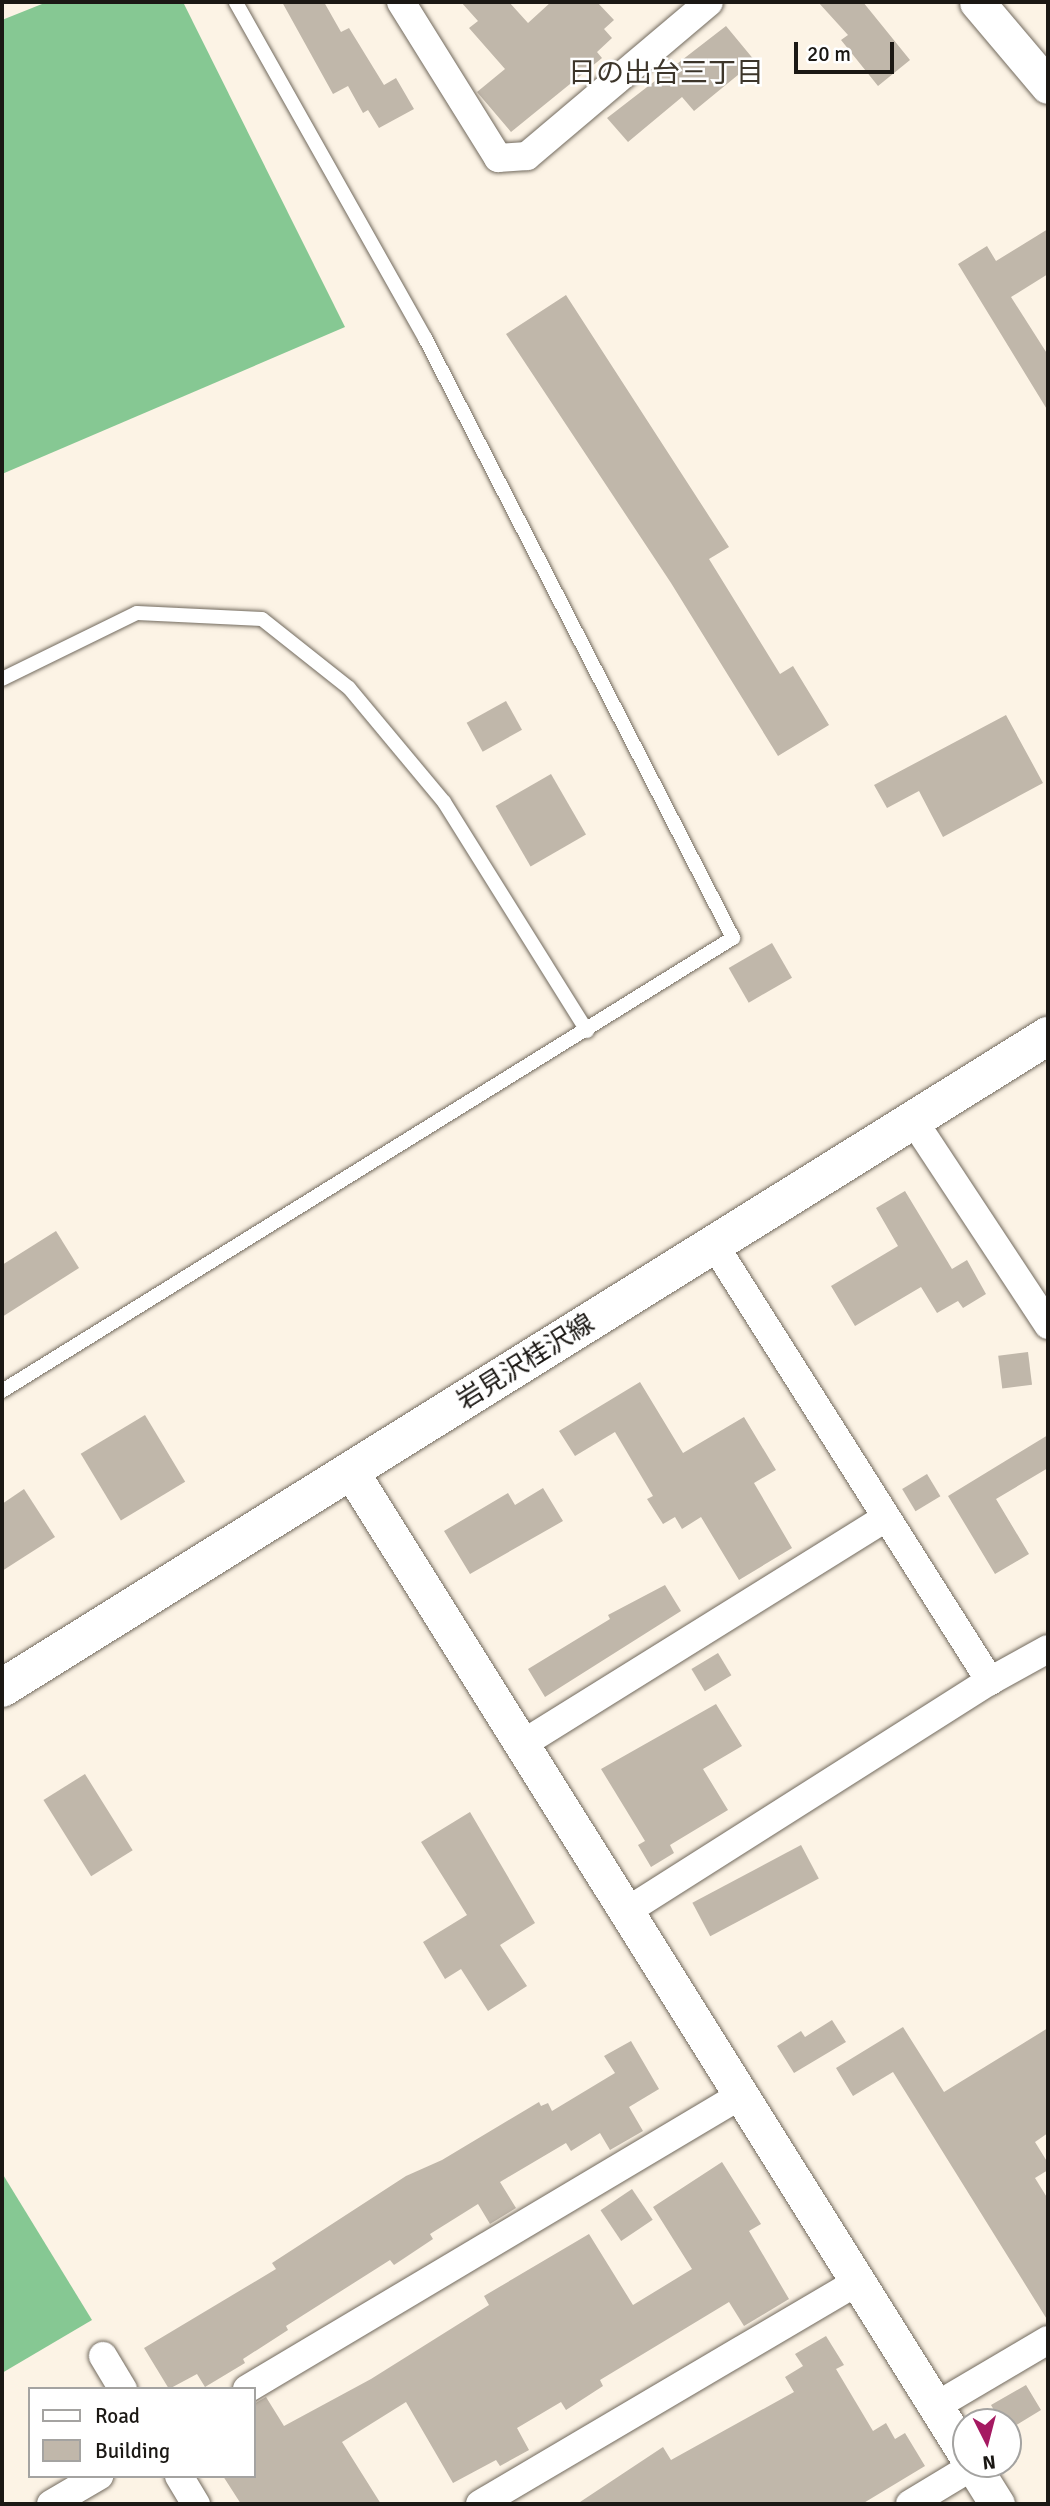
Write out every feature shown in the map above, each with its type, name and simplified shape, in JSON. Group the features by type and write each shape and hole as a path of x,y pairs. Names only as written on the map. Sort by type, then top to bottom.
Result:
{"main road":[{"name":"岩見沢桂沢線","path":"2,1688 915,1123 1048,1036"}],"street":[{"path":"401,2 498,158 527,156 709,2"},
{"path":"977,2 1048,86"},
{"path":"915,1123 1043,1308"},
{"path":"715,1246 990,1681"},
{"path":"352,1473 524,1743 952,2432"},
{"path":"524,1743 886,1518"},
{"path":"627,1911 990,1681 1048,1649"},
{"path":"250,2387 741,2095"},
{"path":"480,2504 857,2282"},
{"path":"936,2406 1048,2340"},
{"path":"103,2357 123,2387"},
{"path":"910,2504 952,2474"},
{"path":"51,2504 96,2478"},
{"path":"180,2478 196,2504"},
{"path":"981,2478 997,2504"}],"lane":[{"path":"2,1391 587,1031 733,938 425,338 236,2"},
{"path":"2,679 137,613 262,619 349,688 444,802 587,1031"}],"green space":[{"path":"47,2 183,2 345,327 2,474 2,20"},
{"path":"2,2173 92,2320 2,2373"}],"building":[{"path":"282,2 324,2 341,32 349,28 384,85 396,78 414,109 379,128 368,110 363,113 348,86 333,94"},
{"path":"461,2 509,2 528,23 551,2 597,2 614,20 604,29 612,38 597,52 602,58 511,132 477,92 505,69 469,28 478,21"},
{"path":"818,2 863,2 910,60 878,86 841,40 848,35"},
{"path":"726,26 755,61 694,111 682,97 628,142 607,118"},
{"path":"1048,229 1048,274 1011,297 1048,355 1048,411 958,264 987,246 996,261"},
{"path":"566,295 729,547 709,559 780,674 793,666 829,725 778,756 671,583 506,334"},
{"path":"506,701 522,730 483,752 467,723"},
{"path":"1006,715 1043,783 943,837 919,791 887,808 874,785"},
{"path":"551,774 586,835 531,867 496,806"},
{"path":"772,943 792,978 749,1003 729,968"},
{"path":"905,1191 952,1269 967,1260 986,1294 963,1308 958,1301 937,1313 921,1287 855,1326 831,1286 898,1246 876,1208"},
{"path":"56,1231 79,1268 2,1317 2,1265"},
{"path":"1028,1352 1032,1385 1002,1388 998,1356"},
{"path":"640,1382 683,1453 744,1417 776,1470 754,1483 792,1548 739,1580 701,1517 682,1529 675,1517 663,1524 647,1499 653,1496 615,1432 575,1456 559,1431"},
{"path":"145,1415 185,1482 121,1520 81,1454"},
{"path":"1048,1435 1048,1468 996,1499 1029,1554 995,1574 948,1496"},
{"path":"927,1474 940,1496 916,1511 902,1489"},
{"path":"543,1488 563,1521 470,1574 444,1531 508,1493 515,1505"},
{"path":"24,1489 55,1537 2,1571 2,1504"},
{"path":"665,1585 681,1611 545,1697 528,1669 610,1619 608,1615"},
{"path":"718,1653 731,1675 705,1691 691,1669"},
{"path":"716,1704 742,1746 703,1769 728,1810 670,1845 674,1853 651,1867 638,1845 645,1841 601,1769"},
{"path":"85,1774 133,1850 91,1876 43,1800"},
{"path":"470,1812 535,1923 500,1945 527,1986 488,2011 461,1969 445,1979 423,1942 467,1915 421,1842"},
{"path":"801,1845 819,1879 710,1936 692,1903"},
{"path":"832,2020 846,2042 794,2073 777,2046 801,2031 805,2037"},
{"path":"903,2027 944,2092 1048,2028 1048,2133 1035,2142 1048,2163 1048,2170 1035,2178 1048,2199 1048,2321 893,2072 853,2096 836,2068"},
{"path":"631,2041 659,2089 629,2107 643,2131 610,2150 600,2133 571,2151 566,2143 500,2182 516,2208 490,2224 478,2204 430,2234 433,2239 394,2265 390,2260 286,2326 288,2330 243,2359 245,2363 205,2387 197,2374 168,2387 144,2348 276,2269 272,2263 406,2176 442,2160 539,2102 541,2106 548,2103 552,2111 615,2073 604,2056"},
{"path":"722,2162 761,2224 749,2231 789,2299 744,2326 729,2302 600,2380 603,2386 566,2410 561,2402 517,2428 529,2450 500,2466 496,2460 453,2483 406,2402 342,2442 381,2504 241,2504 224,2478 256,2478 256,2403 266,2397 284,2426 371,2379 489,2305 484,2296 589,2234 633,2305 692,2269 653,2207"},
{"path":"632,2189 653,2220 621,2241 600,2210"},
{"path":"826,2336 844,2365 836,2369 873,2431 886,2423 895,2439 905,2433 925,2466 862,2504 577,2504 663,2447 671,2460 794,2392 785,2377 803,2366 795,2354"},
{"path":"1026,2385 1041,2410 1022,2422 1022,2408 993,2408 991,2405"}],"district":[{"name":"日の出台三丁目","path":"666,73"}]}
